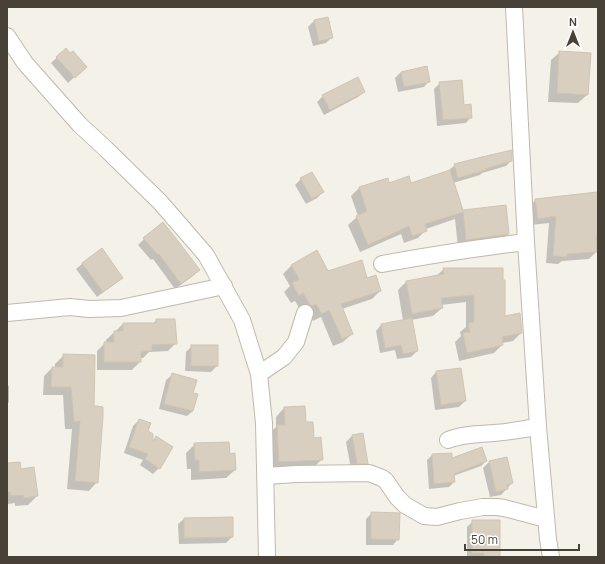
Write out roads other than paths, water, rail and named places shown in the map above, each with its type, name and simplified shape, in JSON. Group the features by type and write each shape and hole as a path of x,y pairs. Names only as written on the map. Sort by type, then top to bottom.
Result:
{"street":[{"path":"514,7 526,242 538,427 551,557"},
{"path":"7,36 25,63 80,125 112,154 160,202 206,255 242,320 259,374 264,423 267,557"},
{"path":"382,264 466,249 526,242"},
{"path":"7,313 70,307 89,309 121,308 224,286"},
{"path":"259,374 284,357 296,342 305,314"},
{"path":"448,440 461,436 538,427"},
{"path":"266,476 369,473 386,481 397,497 405,505 424,516 437,517 483,507 497,507 546,519"}]}
